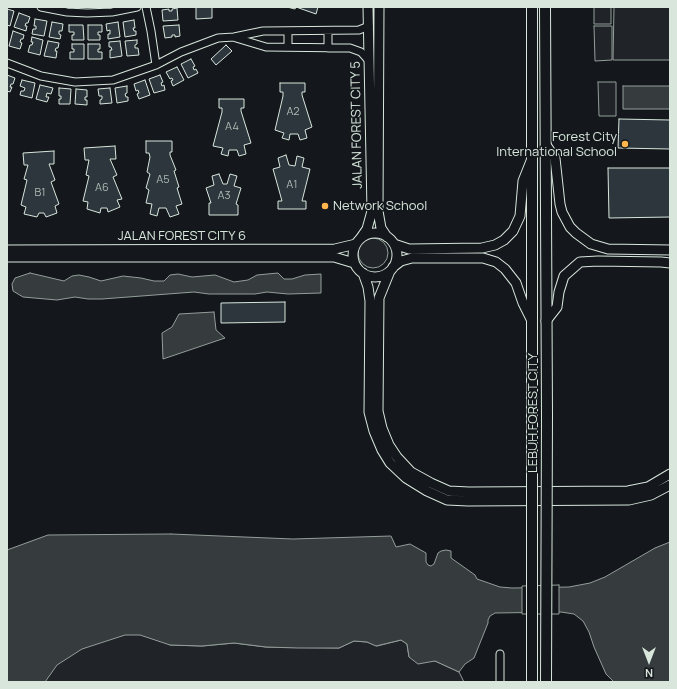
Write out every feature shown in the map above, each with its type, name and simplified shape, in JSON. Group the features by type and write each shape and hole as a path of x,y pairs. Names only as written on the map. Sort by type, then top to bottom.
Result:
{"main road":[{"name":"LEBUH FOREST CITY","path":"532,7 532,682"},
{"name":"LEBUH FOREST CITY","path":"545,7 547,415 546,682"}],"street":[{"path":"41,7 87,14 112,12 137,7"},
{"path":"146,7 156,65"},
{"name":"JALAN FOREST CITY 5","path":"358,241 367,229 372,211 368,7"},
{"name":"JALAN FOREST CITY 5","path":"380,7 378,211 381,228 387,237"},
{"path":"7,63 41,76 75,82 113,80 156,65 181,52 218,38 234,37 263,31 359,30 368,26"},
{"path":"288,31 288,47"},
{"path":"328,31 328,48"},
{"path":"234,37 266,47 350,48 361,52 369,61"},
{"path":"546,145 555,158 562,212 576,233 591,244 608,249 670,250"},
{"path":"394,244 409,249 482,248 495,245 504,240 513,231 518,220 521,207 523,181 532,160"},
{"path":"670,474 648,487 628,491 469,492 449,491 411,472 397,457 389,445 382,428 378,411 379,298 395,262 397,253 394,244 383,234 368,234 358,241 353,256 354,263 362,273 368,287 370,301 369,412 374,431 382,450 390,463 406,478 427,491 447,500 468,501 629,500 651,495 670,485"},
{"name":"JALAN FOREST CITY 6","path":"7,250 335,249 358,241"},
{"name":"JALAN FOREST CITY 6","path":"7,257 334,257 354,263"},
{"path":"362,273 372,276 381,276 402,261 412,258 483,258 496,262 505,269 516,283 523,303 532,321"},
{"path":"546,321 557,307 559,292 564,276 580,262 670,263"},
{"path":"500,654 500,682"}],"shaded area":[{"path":"594,7 611,7 611,24 594,24"},
{"path":"614,7 670,7 670,60 613,60"},
{"path":"594,26 612,26 612,60 595,61"},
{"path":"598,82 616,82 616,116 599,116"},
{"path":"623,86 670,86 670,109 623,109"},
{"path":"373,238 384,242 388,253 384,264 373,268 362,264 358,253 362,242"},
{"path":"30,273 64,281 72,276 79,275 101,281 123,276 154,281 164,281 170,275 178,274 192,277 215,275 234,282 248,280 257,275 278,273 284,279 321,274 321,293 288,294 267,292 255,294 209,294 194,292 102,299 75,297 57,300 23,297 13,291 12,284 15,278"},
{"path":"214,312 216,330 225,338 163,359 162,333 172,327 179,314"},
{"path":"171,534 293,539 391,536 396,547 410,544 426,553 426,562 428,565 431,566 434,564 438,553 441,551 451,551 451,558 475,575 477,579 500,587 512,588 569,587 590,583 605,577 655,548 670,542 670,682 614,682 606,674 583,621 574,614 561,612 495,613 490,616 488,620 474,658 465,664 459,672 435,661 418,664 409,657 407,644 401,640 376,646 367,642 354,641 339,648 298,648 266,647 234,643 202,646 170,645 140,635 125,635 82,649 57,665 45,682 7,682 7,550 48,535"},
{"path":"115,614 170,645 202,646 234,643 266,647 339,648 354,641 367,642 377,646 401,640 407,644 409,657 435,661 459,672 464,682 31,682"}],"pier":[{"path":"559,585 559,614 522,614 522,586"}],"building":[{"path":"196,7 212,7 212,18 196,19"},
{"path":"296,7 318,7 316,14"},
{"path":"177,8 178,20 163,21 162,10 169,9 169,11 172,11 172,9"},
{"path":"7,9 14,11 10,26 7,25"},
{"path":"19,13 30,17 25,26 27,26 26,31 14,27"},
{"path":"35,19 47,21 44,36 32,34 33,29 36,29 36,26 34,26"},
{"path":"134,20 135,28 133,28 134,31 136,31 136,35 125,37 123,22"},
{"path":"52,22 63,24 62,31 59,31 59,34 61,35 60,39 49,37"},
{"path":"118,22 120,37 108,39 110,30 107,31 106,24"},
{"path":"69,25 83,25 84,40 72,40 72,35 74,35 74,32 69,32"},
{"path":"88,25 102,25 102,32 98,32 98,35 100,35 100,40 88,40"},
{"path":"179,25 180,36 175,37 175,35 172,35 172,37 165,38 163,26"},
{"path":"13,31 24,35 20,42 22,43 20,49 9,46"},
{"path":"32,37 43,40 40,55 28,52 30,45 32,45 33,42 31,42"},
{"path":"137,40 135,48 138,48 139,55 127,56 125,41"},
{"path":"48,41 59,43 58,48 56,48 55,51 57,51 56,58 44,56"},
{"path":"120,41 122,56 110,58 110,50 112,50 111,47 109,47 109,42"},
{"path":"72,44 84,44 84,59 70,59 70,52 74,52 74,49 72,49"},
{"path":"88,44 100,44 100,49 98,49 98,52 102,52 102,59 88,59"},
{"path":"226,45 232,51 216,65 211,59"},
{"path":"191,59 195,66 193,67 194,70 196,69 198,73 188,78 181,64"},
{"path":"177,67 184,80 173,86 171,81 173,80 172,78 170,79 166,72"},
{"path":"7,75 15,78 13,84 11,84 10,87 12,87 10,92 7,91"},
{"path":"160,75 163,82 161,83 162,86 164,85 165,90 154,93 149,79"},
{"path":"22,80 35,83 32,98 20,95 21,91 24,91 25,88 20,86"},
{"path":"145,80 150,95 139,99 137,94 139,93 138,90 136,91 134,84"},
{"path":"280,83 305,83 305,92 302,92 302,95 312,127 305,130 307,138 300,140 298,134 290,134 289,140 282,138 284,133 275,130 283,96 283,92 280,92"},
{"path":"40,85 53,88 51,94 47,93 46,97 49,97 47,102 36,99"},
{"path":"127,86 127,93 125,94 126,97 128,97 128,101 117,103 115,88"},
{"path":"59,88 71,89 70,104 59,104 59,99 61,99 61,96 59,96"},
{"path":"110,88 112,103 100,104 102,96 99,96 98,89"},
{"path":"76,89 87,90 87,97 85,97 85,100 87,100 87,105 75,104"},
{"path":"219,99 244,99 244,108 241,108 241,111 251,143 244,145 246,154 239,156 237,150 229,150 228,156 221,154 223,148 213,146 222,112 222,108 219,108"},
{"path":"619,119 670,120 670,149 618,148"},
{"path":"146,141 172,141 172,152 170,152 170,155 176,170 174,171 179,187 177,188 182,204 176,206 179,214 170,217 166,208 159,208 157,216 150,214 152,204 146,203 149,190 146,188 150,174 147,172 150,157 149,153 146,153"},
{"path":"115,146 116,159 110,159 117,175 113,177 122,199 117,200 120,207 108,212 107,208 101,208 100,213 87,209 88,202 83,201 89,176 86,175 89,160 85,160 84,148"},
{"path":"54,151 54,164 49,164 55,180 51,182 59,204 55,206 57,213 46,217 44,213 39,213 37,217 24,214 26,207 21,205 27,180 24,179 28,165 24,165 23,153"},
{"path":"286,155 289,165 295,166 297,156 304,158 302,167 310,169 302,201 306,201 306,209 278,209 278,201 282,201 273,169 280,167 278,158"},
{"path":"608,168 670,168 670,217 609,218"},
{"path":"219,174 223,184 227,184 230,174 237,176 234,186 241,188 236,204 238,205 238,215 209,215 209,203 211,203 206,188 214,185 212,176"},
{"path":"285,302 285,322 221,323 221,303"}],"place":[{"name":"Forest City International School","path":"625,144"},
{"name":"Network School","path":"325,206"}]}
